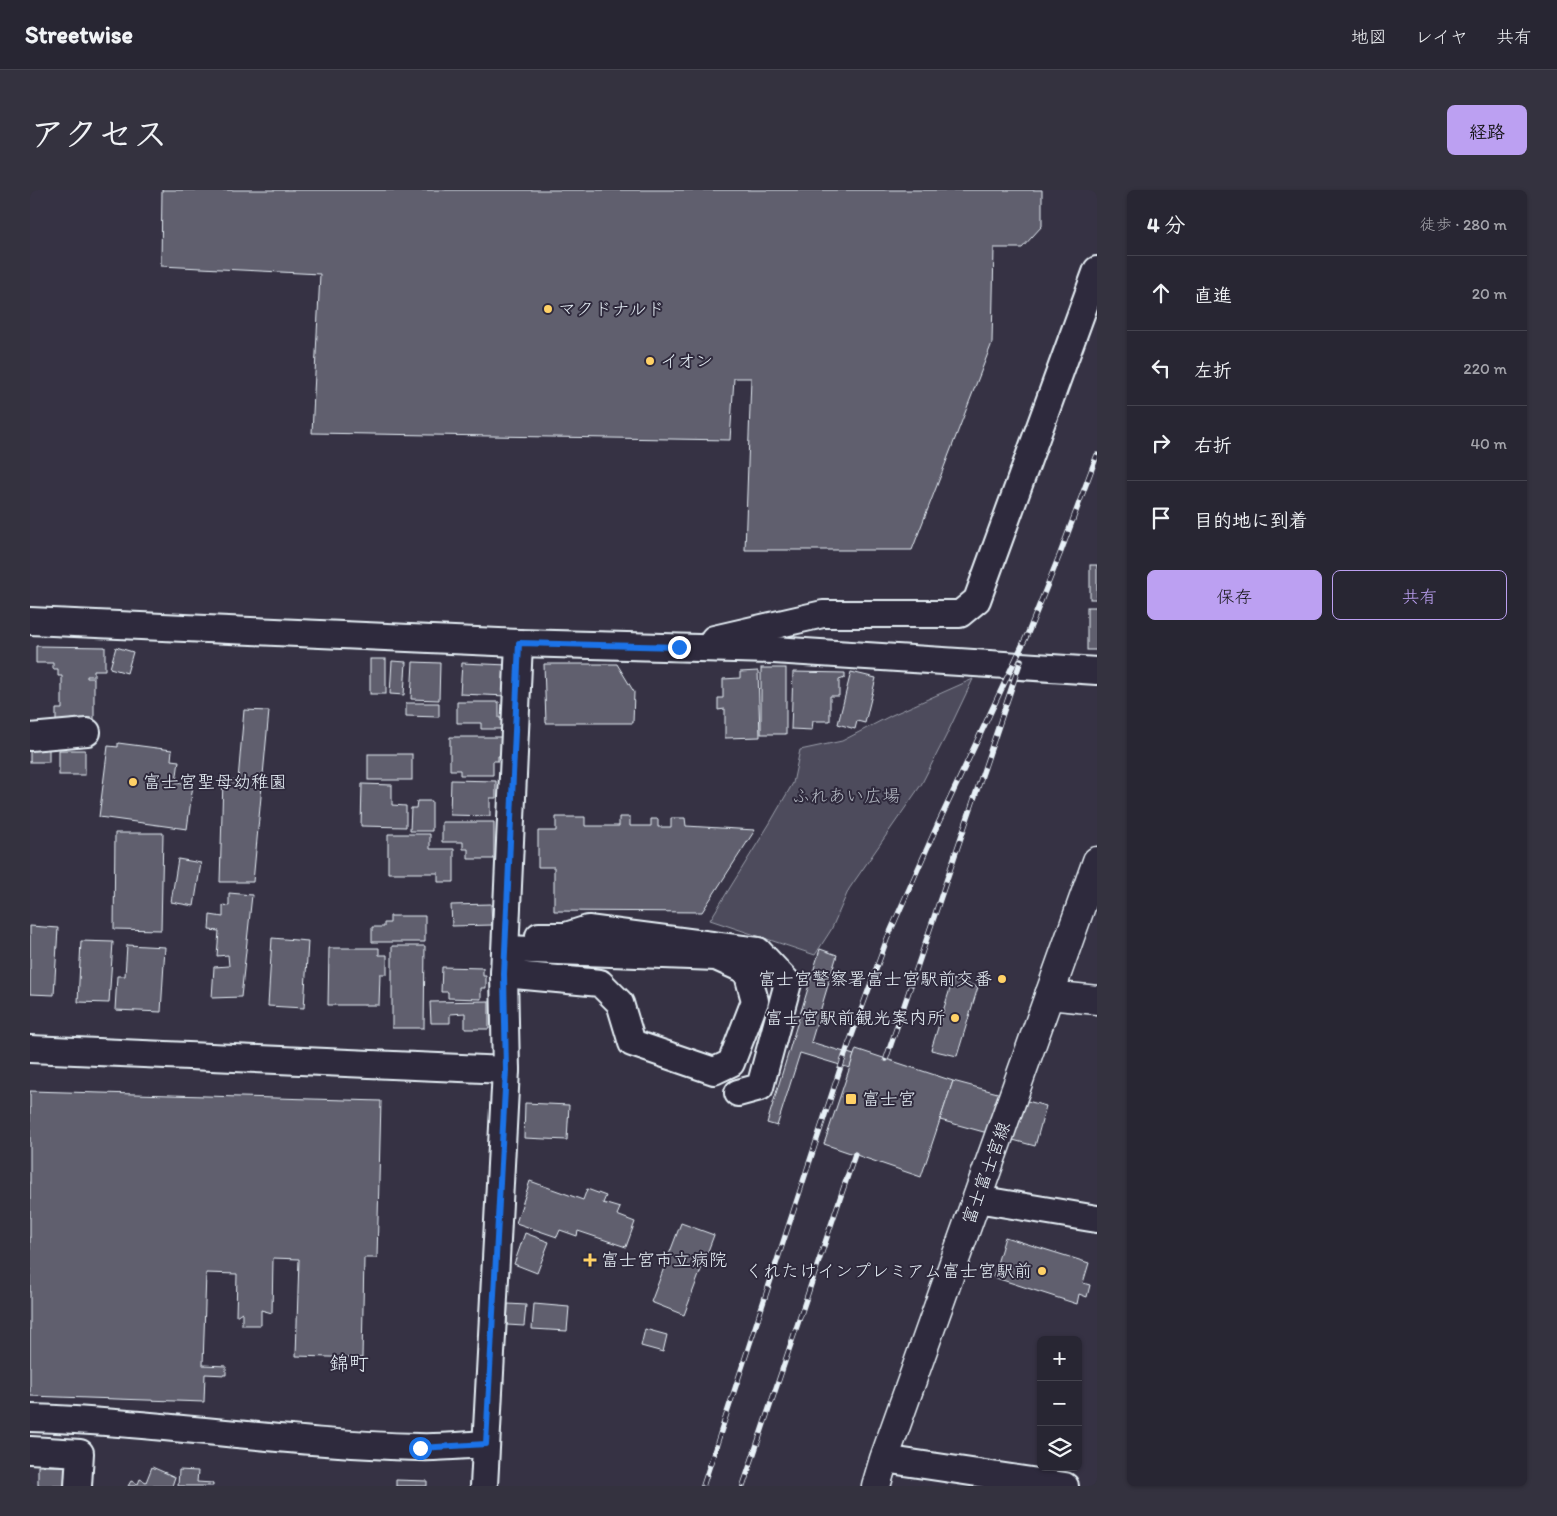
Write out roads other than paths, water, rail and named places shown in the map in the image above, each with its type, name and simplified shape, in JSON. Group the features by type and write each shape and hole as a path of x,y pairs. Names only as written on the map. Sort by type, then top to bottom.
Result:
{"main road":[{"name":"富士富士宮線","path":"876,1486 1097,861"},
{"path":"1049,995 1097,1000"}],"street":[{"path":"679,647 823,614 960,614 977,600 1097,270"},
{"path":"30,621 519,643 774,650 1097,671"},
{"path":"484,1486 506,1070 505,962 519,643"},
{"path":"30,737 87,732"},
{"path":"533,935 566,936 588,929 758,951 788,983 760,1087 738,1092"},
{"path":"716,957 747,971 755,1001 731,1064 714,1070 632,1042 620,1003 600,983 505,962 716,957"},
{"path":"30,1049 506,1070"},
{"path":"977,1199 1097,1219"},
{"path":"30,1418 82,1420 420,1448 486,1444"},
{"path":"30,1450 80,1453 78,1486"},
{"path":"884,1459 1065,1486"}],"railway":[{"path":"703,1486 843,1060 887,939 937,826 1028,633 1097,455"},
{"path":"886,1059 1021,660"},
{"path":"743,1486 855,1154"}],"place":[{"name":"マクドナルド","path":"548,309"},
{"name":"イオン","path":"650,361"},
{"name":"富士宮聖母幼稚園","path":"133,782"},
{"name":"富士宮警察署富士宮駅前交番","path":"1002,979"},
{"name":"富士宮駅前観光案内所","path":"955,1018"},
{"name":"富士宮","path":"851,1099"},
{"name":"富士宮市立病院","path":"590,1260"},
{"name":"くれたけインプレミアム富士宮駅前","path":"1042,1271"}],"district":[{"name":"錦町","path":"349,1363"}],"park label":[{"name":"ふれあい広場","path":"846,796"}]}
